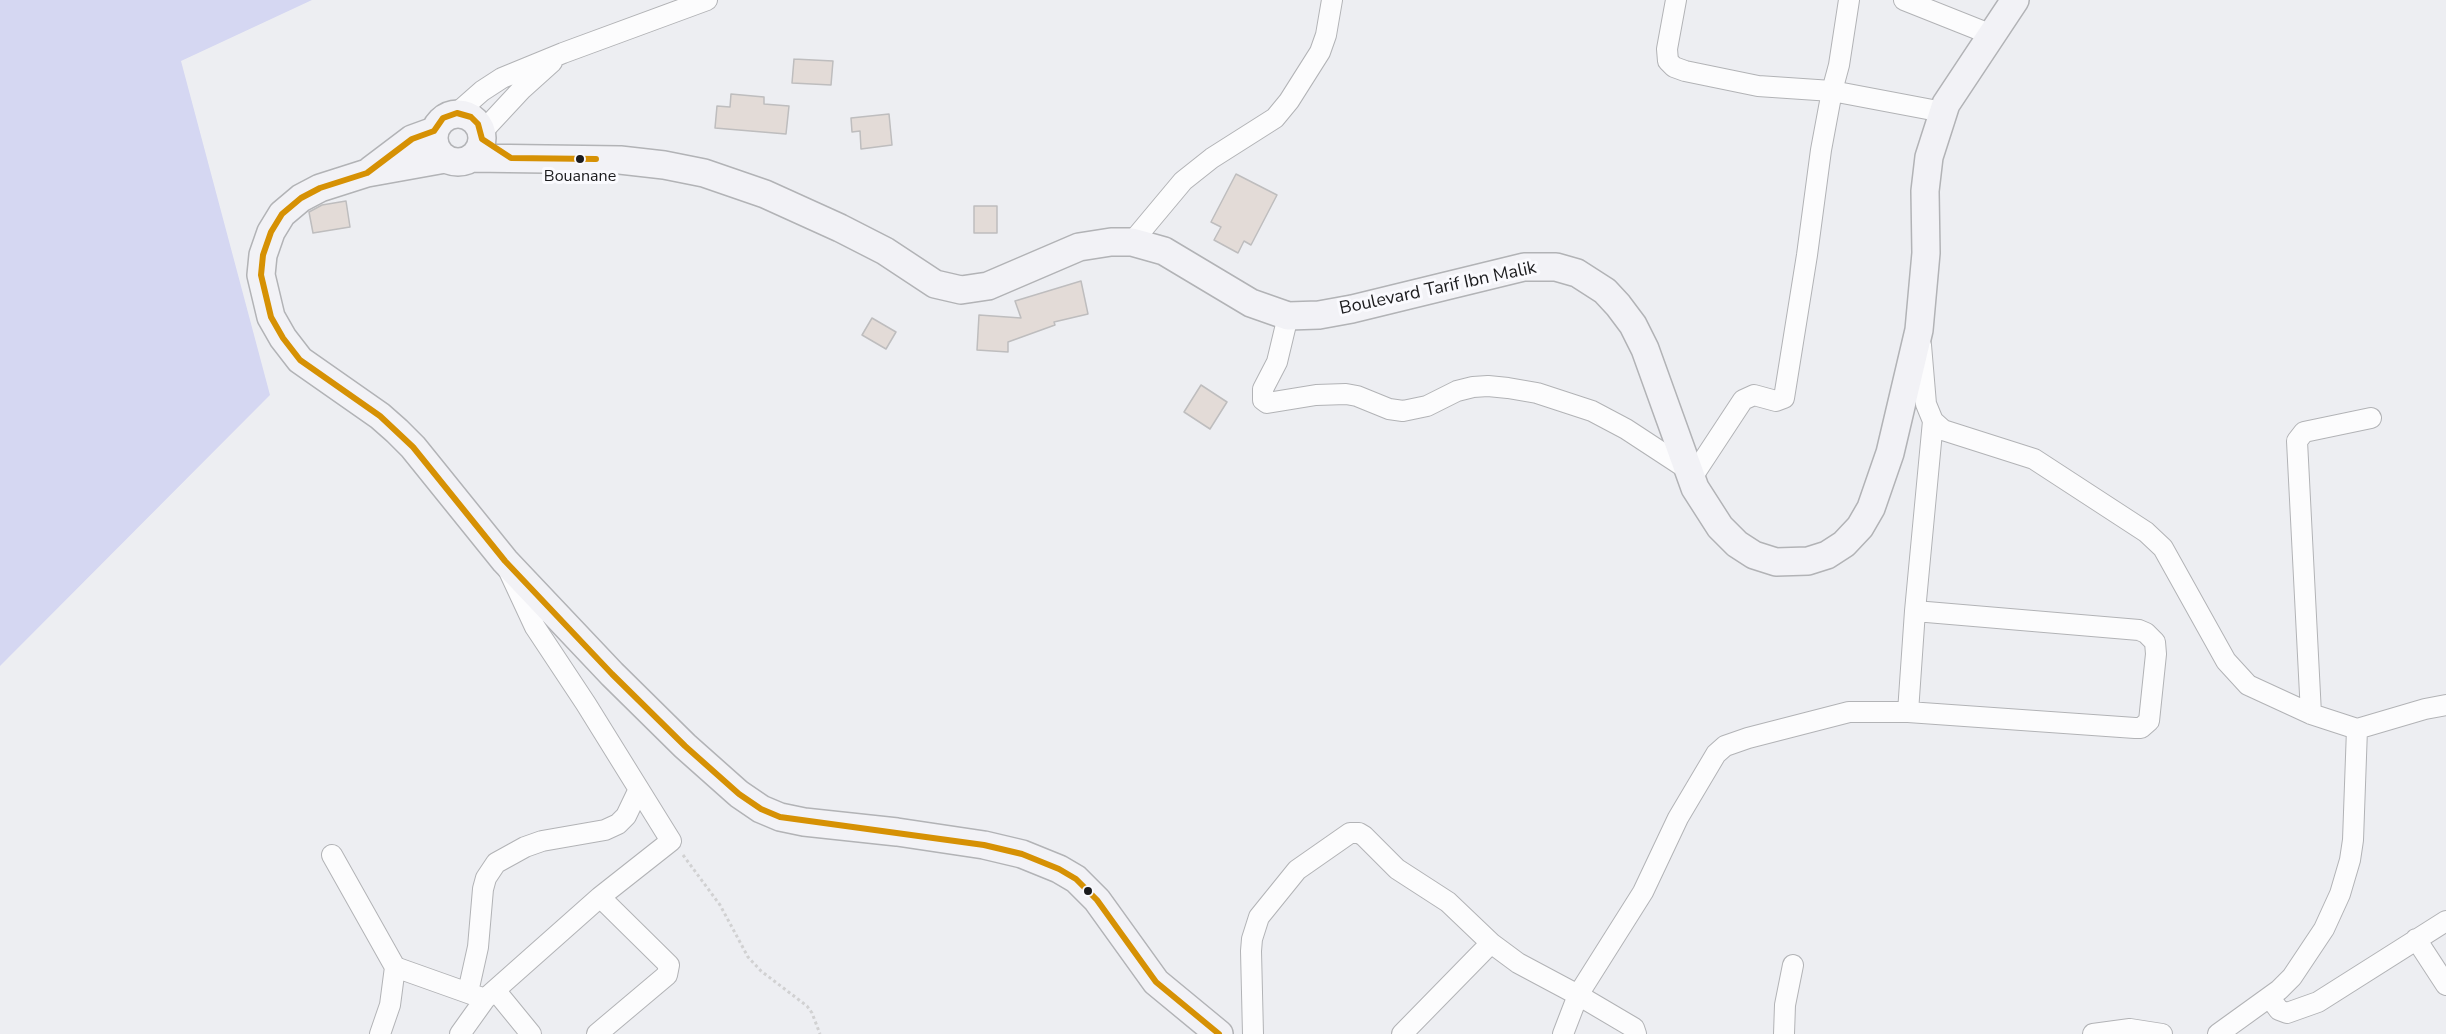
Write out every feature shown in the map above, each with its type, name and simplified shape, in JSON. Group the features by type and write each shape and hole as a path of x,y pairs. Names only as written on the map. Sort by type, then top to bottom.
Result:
{"street":[{"path":"367,173 412,140 434,130 443,118 457,113 482,91 502,78 563,52 707,0"},
{"path":"1132,242 1183,181 1212,158 1275,118 1289,101 1320,52 1326,35 1332,0"},
{"path":"1676,0 1667,50 1668,61 1674,67 1758,86 1832,91 1943,112"},
{"path":"1288,316 1277,362 1263,389 1263,400 1267,403 1316,395 1346,394 1389,409 1402,411 1427,406 1473,387 1508,388 1537,393 1592,411 1626,429 1689,474 1743,400 1754,395 1776,401 1784,398 1821,150 1839,64 1849,0"},
{"path":"1904,0 1992,35"},
{"name":"Boulevard Tarif Ibn Malik","path":"479,143 512,158 638,162 686,169 719,177 765,194 840,228 885,251 923,278 949,289 974,290 988,286 1079,248 1111,242 1132,242 1164,251 1251,303 1288,316 1319,315 1352,309 1524,267 1556,267 1577,273 1605,291 1632,325 1645,349 1689,474 1705,506 1720,527 1737,544 1754,555 1776,562 1808,561 1827,555 1844,544 1860,527 1871,508 1890,453 1919,330 1926,253 1929,157 1943,112 1963,75 2016,0"},
{"path":"563,52 522,89 463,162 445,159 367,173 320,188 301,198 282,214 271,232 263,255 261,275 271,317 283,338 300,360 321,377 380,416 412,447 505,561 612,674 739,794 760,809 780,817 992,847 1022,854 1059,869 1076,879 1098,900 1156,982 1220,1034"},
{"path":"457,113 471,117 478,124 479,143"},
{"path":"434,130 434,144 445,159"},
{"path":"1908,712 1933,422 1926,404 1919,330"},
{"path":"2311,714 2297,441 2304,432 2371,418"},
{"path":"1933,422 1943,430 2034,459 2146,532 2163,548 2226,661 2239,678 2258,691 2311,714 2357,729 2446,705"},
{"path":"460,1034 483,994 671,841 535,627 520,599 505,561"},
{"path":"1563,1034 1578,995 1643,892 1678,818 1716,754 1725,746 1849,712 1908,712 2141,728 2146,725 2150,716 2156,654 2155,642 2139,630 1915,611"},
{"path":"2218,1034 2270,998 2292,977 2324,928 2343,885 2350,860 2353,840 2357,729"},
{"path":"483,994 478,947 483,889 486,878 496,863 525,847 542,841 605,830 618,824 626,816 638,791"},
{"path":"1253,1034 1251,951 1259,917 1297,870 1350,833 1364,836 1397,869 1448,902 1491,944 1518,963 1634,1028 1636,1034"},
{"path":"332,855 395,967 390,1005 380,1034"},
{"path":"597,1034 667,975 669,965 600,897"},
{"path":"2270,998 2283,1012 2290,1013 2309,1006 2373,969 2446,921"},
{"path":"2416,939 2446,985"},
{"path":"1402,1034 1491,944"},
{"path":"1784,1034 1785,1005 1793,965"},
{"path":"395,967 483,994 531,1034"},
{"path":"2093,1034 2130,1029 2162,1034"}],"path":[{"path":"671,841 720,905 748,957 761,971 807,1006 820,1034"}],"shaded area":[{"path":"0,0 312,0 181,61 270,395 0,666"}],"building":[{"path":"794,59 833,61 831,85 792,83"},
{"path":"731,94 764,97 764,104 789,106 786,134 715,128 717,106 730,107"},
{"path":"889,114 892,145 861,149 860,131 852,132 851,118"},
{"path":"1236,174 1277,195 1251,245 1244,241 1238,253 1214,240 1221,227 1211,222"},
{"path":"346,201 350,227 313,233 309,212 322,205"},
{"path":"974,206 997,206 997,233 974,233"},
{"path":"1081,281 1088,314 1054,322 1055,325 1008,342 1008,352 977,350 979,315 1021,318 1015,301"},
{"path":"872,318 896,332 886,349 862,335"},
{"path":"1201,385 1227,402 1210,429 1184,412"}],"transit line":[{"path":"596,159 511,158 482,139 478,124 471,117 457,113 443,118 434,131 412,139 367,173 320,188 301,198 282,214 271,232 263,255 261,275 271,317 300,360 380,416 413,447 505,561 612,674 685,746 739,794 761,809 780,817 984,845 1022,854 1059,869 1076,879 1097,900 1156,982 1219,1034"}],"place":[{"name":"Bouanane","path":"580,159"}]}
